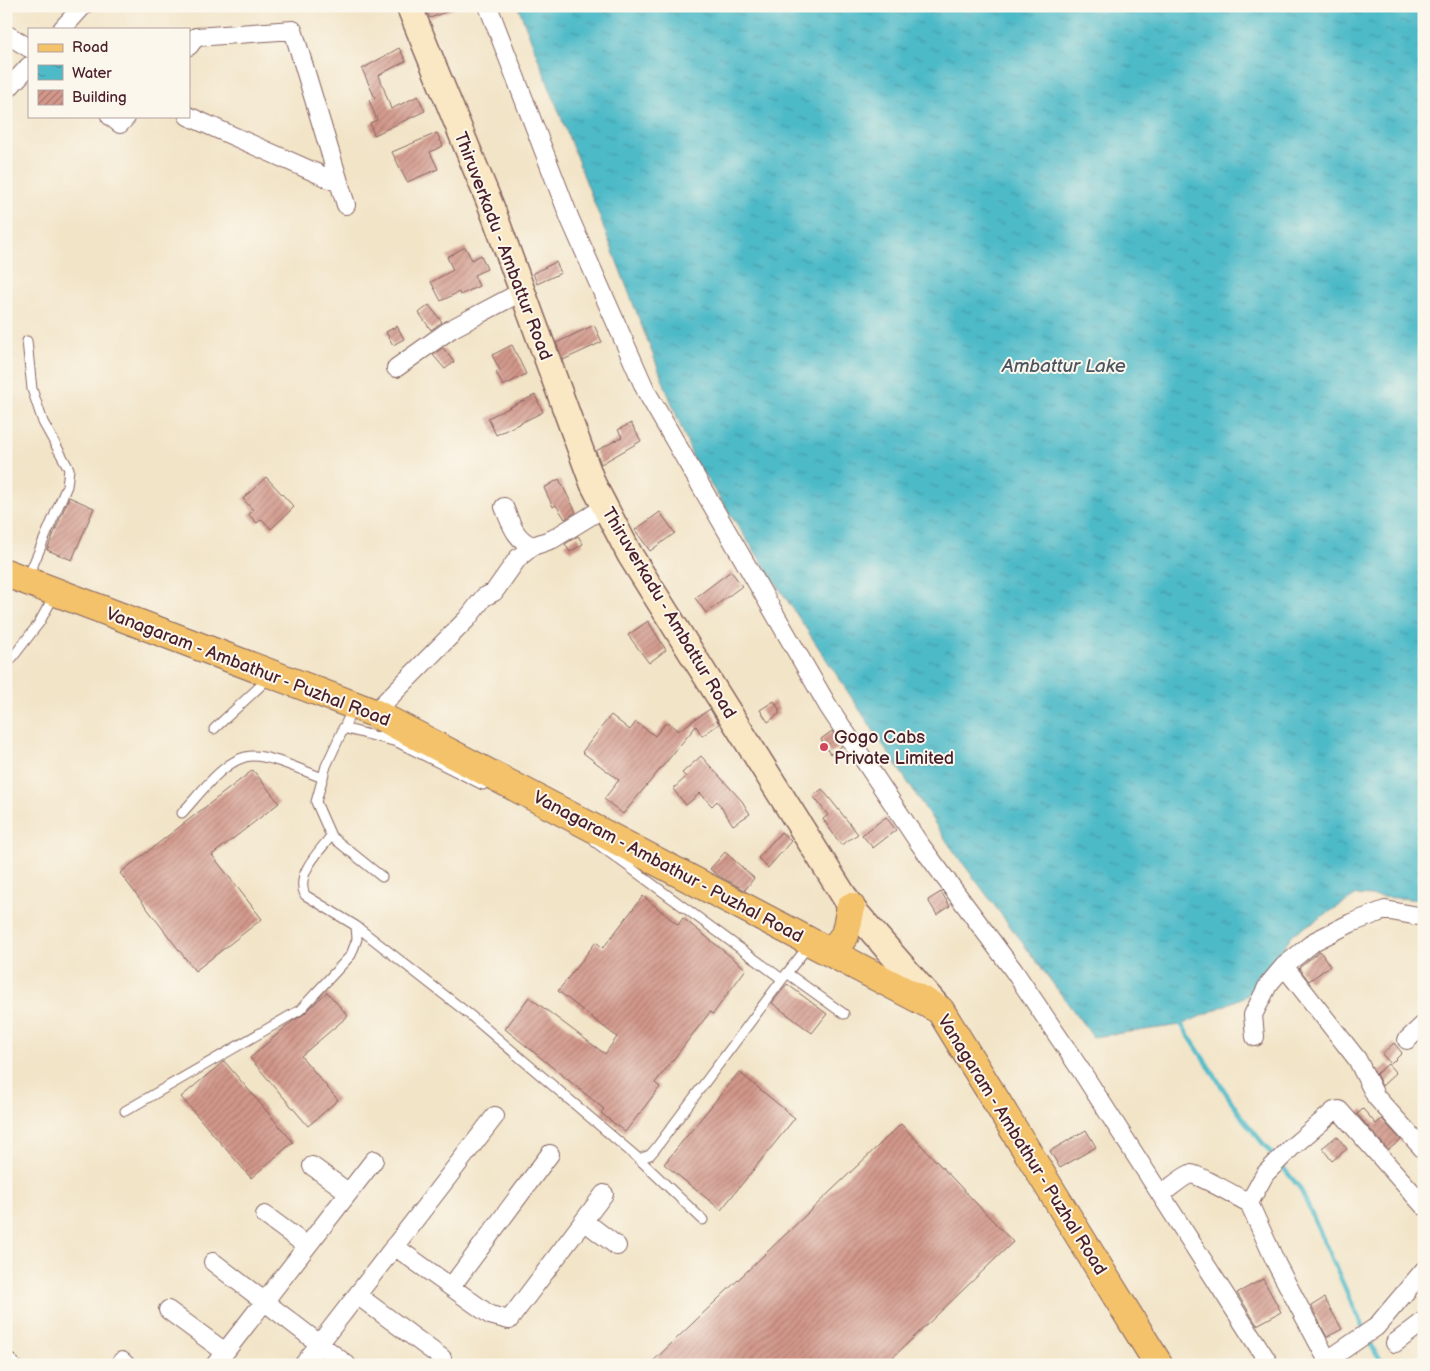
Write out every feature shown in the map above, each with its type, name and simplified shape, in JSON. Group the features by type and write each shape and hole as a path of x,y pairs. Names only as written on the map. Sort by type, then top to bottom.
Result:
{"main road":[{"name":"Thiruverkadu - Ambattur Road","path":"409,6 491,206 592,484 630,554 852,907 940,1010"},
{"name":"Vanagaram - Ambathur - Puzhal Road","path":"16,577 273,674 821,947 940,1010 1159,1365"},
{"path":"821,947 845,935 852,907"}],"street":[{"path":"63,28 83,6"},
{"path":"488,6 570,220 646,391 828,706 919,843 1014,971 1161,1194 1270,1365"},
{"path":"190,45 196,37 293,30 346,205"},
{"path":"6,34 28,47"},
{"path":"6,91 28,67"},
{"path":"190,117 339,183"},
{"path":"112,118 120,124 125,118"},
{"path":"396,368 451,329 521,292"},
{"path":"504,507 516,535 525,544 533,546"},
{"path":"357,715 466,619 484,596 494,592 518,558 533,546 553,539 605,507"},
{"path":"1255,1037 1253,1015 1268,985 1284,966 1315,940 1385,910 1424,917"},
{"path":"1284,966 1357,1059 1376,1097 1424,1150"},
{"path":"1407,1040 1424,1024"},
{"path":"1249,1203 1265,1174 1292,1147 1334,1111 1339,1110 1424,1206"},
{"path":"303,1365 495,1116"},
{"path":"451,1287 550,1154"},
{"path":"168,1310 220,1358 374,1160"},
{"path":"312,1166 348,1192"},
{"path":"1161,1194 1190,1174 1196,1174 1213,1186 1249,1203 1281,1273 1329,1362 1352,1342 1376,1327 1424,1270"},
{"path":"394,1246 490,1315 509,1320 604,1194"},
{"path":"265,1215 307,1246"},
{"path":"584,1221 617,1246"},
{"path":"213,1262 347,1365"},
{"path":"357,1295 442,1358"},
{"path":"1395,1343 1424,1320"},
{"path":"6,1362 11,1365"}],"lane":[{"path":"16,577 67,486 69,469 44,422 32,389 27,341"},
{"path":"6,666 39,623 56,592"},
{"path":"214,729 273,674"},
{"path":"382,877 331,836 316,802 323,778 357,715 397,742 495,792"},
{"path":"182,812 225,767 239,758 253,756 323,778"},
{"path":"331,836 304,873 301,887 305,895 356,926 470,1015 639,1159 703,1220"},
{"path":"582,836 784,976 844,1014"},
{"path":"124,1112 300,1010 351,955 357,939 356,926"},
{"path":"639,1159 650,1155 656,1148 784,976 821,947"}],"water":[{"name":"Ambattur Lake","path":"518,6 1424,6 1424,900 1357,895 1293,934 1248,995 1181,1025 1093,1037 950,846 693,458"}],"building":[{"path":"425,6 458,6 458,7 430,18"},
{"path":"399,48 406,61 379,75 391,109 418,96 425,111 374,135 370,123 377,120 369,100 375,98 362,69"},
{"path":"437,133 443,146 430,152 438,169 407,182 392,152"},
{"path":"465,247 472,260 481,255 487,269 474,275 479,286 460,295 459,292 441,301 431,282 453,270 447,257"},
{"path":"556,262 561,273 537,284 533,273"},
{"path":"429,305 442,322 431,330 419,313"},
{"path":"594,325 602,342 563,360 556,343"},
{"path":"397,326 404,339 393,345 386,332"},
{"path":"512,345 526,374 503,386 496,372 500,370 492,355"},
{"path":"443,348 454,362 445,369 433,355"},
{"path":"535,395 543,412 496,435 488,418"},
{"path":"631,423 641,441 601,464 596,451 622,437 618,430"},
{"path":"266,477 294,507 271,529 262,519 257,523 249,515 253,510 243,499"},
{"path":"559,479 576,512 565,519 556,505 553,507 544,488"},
{"path":"69,497 94,508 72,560 47,550"},
{"path":"660,512 675,533 650,551 635,530"},
{"path":"578,536 583,544 570,552 565,544"},
{"path":"731,571 742,586 706,613 695,598"},
{"path":"648,621 666,650 649,663 628,635"},
{"path":"774,701 779,709 779,714 768,722 760,710"},
{"path":"710,709 719,724 702,736 696,726 623,814 604,799 619,780 582,752 611,715 630,730 636,722 655,736 667,721 678,731"},
{"path":"832,731 842,746 830,754 821,739"},
{"path":"701,756 742,801 750,814 733,825 717,801 712,806 700,793 686,805 673,789 686,777 682,773"},
{"path":"253,770 279,803 212,855 262,919 195,971 120,873"},
{"path":"822,789 858,834 841,845 823,819 828,815 813,796"},
{"path":"886,817 896,830 873,848 862,835"},
{"path":"781,832 791,841 768,868 758,858"},
{"path":"725,852 754,878 745,890 717,875 710,869"},
{"path":"941,892 950,906 937,915 928,900"},
{"path":"643,896 678,925 683,918 746,969 713,1014 710,1012 655,1083 660,1087 625,1132 601,1113 604,1109 505,1029 529,997 605,1054 617,1037 558,991 596,942 603,948"},
{"path":"1320,951 1330,966 1309,981 1299,968"},
{"path":"787,984 827,1014 812,1033 772,1003"},
{"path":"327,992 348,1016 301,1056 338,1100 308,1126 250,1058 293,1021 304,1014"},
{"path":"1394,1043 1402,1053 1391,1064 1382,1054"},
{"path":"224,1061 293,1142 251,1178 181,1097"},
{"path":"1388,1064 1396,1073 1382,1086 1376,1074"},
{"path":"739,1072 795,1118 721,1210 664,1164"},
{"path":"1363,1109 1376,1124 1382,1119 1401,1140 1388,1150 1357,1114"},
{"path":"901,1124 1013,1242 885,1365 649,1365"},
{"path":"1086,1130 1096,1147 1060,1168 1050,1151"},
{"path":"1337,1136 1347,1149 1332,1161 1322,1148"},
{"path":"1263,1279 1281,1312 1257,1325 1237,1293"},
{"path":"1324,1298 1342,1329 1327,1337 1311,1306"}],"waterway":[{"path":"1179,1021 1243,1119 1275,1158"},
{"path":"1280,1164 1300,1188 1364,1330"},
{"path":"1367,1337 1376,1354 1385,1365"}],"place":[{"name":"Gogo Cabs Private Limited","path":"824,747"}]}
